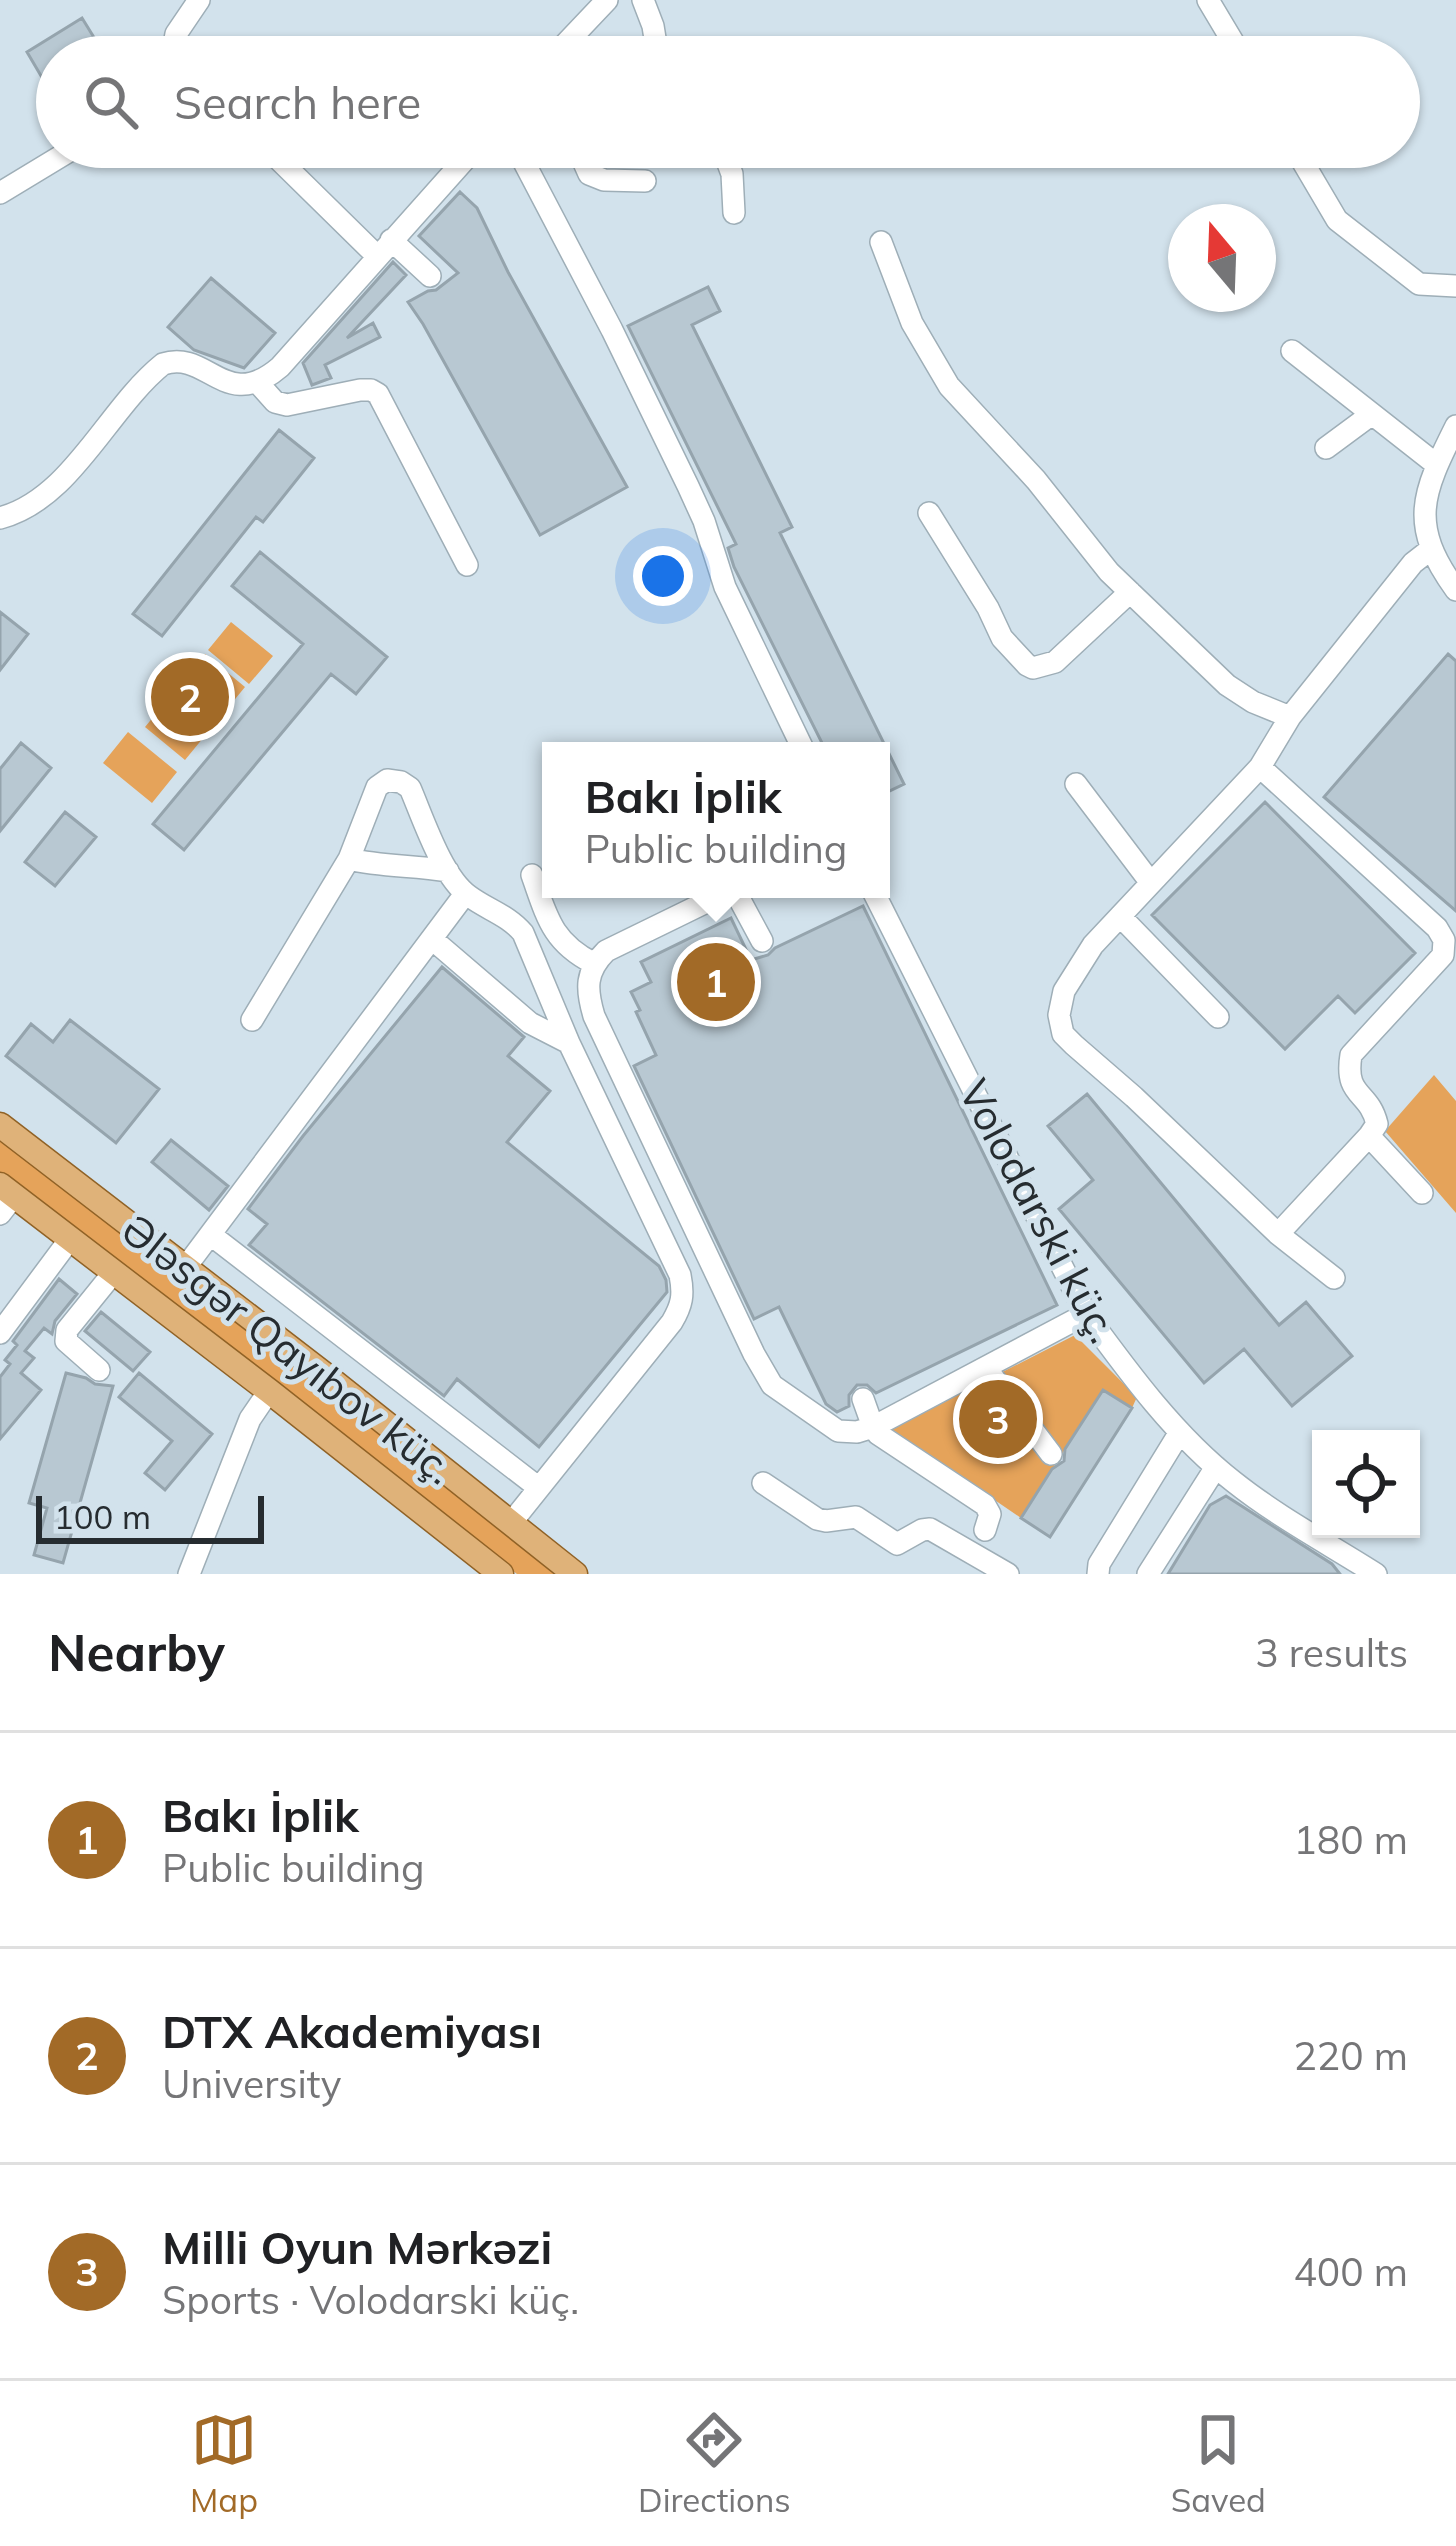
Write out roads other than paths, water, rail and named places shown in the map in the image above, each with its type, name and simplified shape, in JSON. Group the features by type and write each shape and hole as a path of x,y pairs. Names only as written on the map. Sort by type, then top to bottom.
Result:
{"main road":[{"name":"Ələsgər Qayıbov küç.","path":"0,1125 575,1574"},
{"name":"Ələsgər Qayıbov küç.","path":"5,1198 114,1272 501,1574"}],"street":[{"path":"176,36 199,0"},
{"path":"573,36 607,0"},
{"path":"643,0 655,36"},
{"path":"1208,0 1229,36"},
{"path":"0,193 41,168"},
{"path":"291,168 384,248 430,276"},
{"path":"0,518 29,508 53,488 163,364 181,361 230,383 258,383 280,367 457,168"},
{"path":"527,168 688,486 725,586 800,742"},
{"path":"586,168 604,180 646,181"},
{"path":"730,168 734,213"},
{"path":"1306,168 1337,220 1419,284 1456,286"},
{"path":"881,242 912,323 949,386 1036,480 1109,572 1227,685 1290,717"},
{"path":"1292,351 1437,465"},
{"path":"258,383 275,402 287,405 359,389 378,394 467,565"},
{"path":"1325,448 1372,414"},
{"path":"1456,426 1437,465 1424,512 1431,549 1456,590"},
{"path":"928,513 1002,638 1033,668 1055,662 1130,592"},
{"path":"1334,1278 1278,1234 1063,1034 1059,1016 1064,991 1094,945 1260,767 1290,717 1413,563 1431,549"},
{"path":"1260,767 1437,928 1444,940 1443,955 1351,1055 1351,1085 1373,1109 1377,1124 1278,1234"},
{"path":"252,1020 349,860 377,787 387,780 401,782 410,788 448,871 465,894 512,920 523,933 569,1043 680,1275 683,1292 672,1322 511,1523"},
{"path":"1076,784 1150,884"},
{"path":"349,860 448,871"},
{"path":"532,875 561,942 593,963"},
{"path":"185,1268 465,894"},
{"path":"715,898 606,951 593,963 587,980 594,1016 772,1385 838,1431 856,1432 1086,1314"},
{"path":"739,898 762,941"},
{"name":"Volodarski küç.","path":"877,898 1086,1314 1180,1432 1216,1467 1376,1574"},
{"path":"1120,916 1218,1017"},
{"path":"432,939 530,1023 569,1043"},
{"path":"1369,1136 1422,1193"},
{"path":"211,1235 538,1488"},
{"path":"0,1333 70,1239"},
{"path":"99,1370 64,1336 114,1272"},
{"path":"325,1376 351,1343"},
{"path":"986,1367 1051,1454"},
{"path":"189,1574 250,1419 269,1391"},
{"path":"863,1399 873,1427 884,1438 986,1505 990,1514 985,1530"},
{"path":"1098,1574 1099,1564 1180,1432"},
{"path":"1148,1574 1216,1467"},
{"path":"763,1484 817,1519 856,1516 897,1544 930,1529 1008,1574"}],"place":[{"name":"DTX Akademiyası","path":"190,697"},
{"name":"Bakı İplik","path":"716,982"},
{"name":"Milli Oyun Mərkəzi","path":"998,1419"}]}
